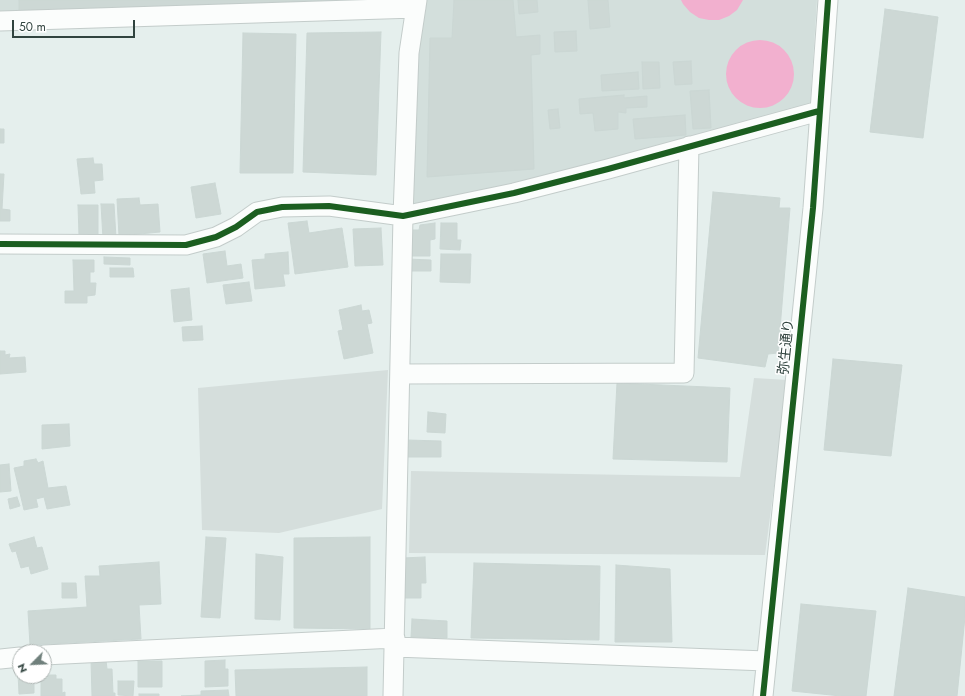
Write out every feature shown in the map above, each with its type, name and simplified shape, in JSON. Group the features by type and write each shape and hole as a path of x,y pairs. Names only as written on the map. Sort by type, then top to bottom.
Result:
{"street":[{"name":"弥生通り","path":"763,696 813,208 828,0"},
{"path":"0,21 416,4 409,53 403,216 393,696"},
{"path":"0,244 186,245 216,237 236,227 257,212 282,207 329,206 403,216 514,193 819,110"},
{"path":"400,374 684,373 689,146"},
{"path":"52,655 395,643 766,661"},
{"path":"0,659 12,658"}],"shaded area":[{"path":"0,0 817,0 810,106 403,216 404,16 0,21"},
{"path":"681,0 743,0 737,10 729,16 719,20 709,20 699,18 690,12"},
{"path":"760,40 773,43 784,50 791,61 794,74 791,87 784,98 773,105 760,108 747,105 736,98 729,87 726,74 729,61 736,50 747,43"},
{"path":"388,370 382,509 279,533 202,530 198,388"},
{"path":"754,378 788,380 765,555 409,553 411,471 740,477"}],"building":[{"path":"19,0 351,0 351,2 304,1 19,13"},
{"path":"454,0 513,0 516,37 540,35 540,54 531,55 534,169 427,177 430,38 452,38"},
{"path":"518,0 537,0 538,12 519,14"},
{"path":"588,0 608,0 610,27 590,29"},
{"path":"885,9 938,17 923,138 870,132"},
{"path":"576,31 577,51 555,52 554,32"},
{"path":"381,32 376,175 303,172 307,33"},
{"path":"243,33 296,34 293,173 240,173"},
{"path":"691,61 692,84 675,85 673,62"},
{"path":"642,62 659,62 660,88 643,89"},
{"path":"638,72 639,89 602,91 601,75"},
{"path":"709,90 711,128 693,129 690,91"},
{"path":"624,95 624,98 647,96 647,107 626,108 626,113 618,112 618,129 595,131 593,113 580,114 579,99"},
{"path":"558,109 560,128 550,129 548,110"},
{"path":"685,115 686,135 635,139 633,119"},
{"path":"0,129 4,129 4,143 0,143"},
{"path":"93,158 94,164 102,164 103,180 94,181 95,193 81,194 77,159"},
{"path":"0,174 4,174 2,209 10,210 10,221 0,221"},
{"path":"215,183 221,214 196,218 191,187"},
{"path":"713,192 780,198 779,208 790,208 778,353 768,354 765,367 698,358"},
{"path":"139,198 140,205 158,204 160,232 119,236 117,199"},
{"path":"101,204 114,204 116,238 103,239"},
{"path":"78,205 98,205 98,235 79,236"},
{"path":"307,221 309,233 342,228 348,267 295,274 288,223"},
{"path":"435,223 435,239 430,240 430,256 406,256 408,230 419,230 420,225"},
{"path":"441,223 457,223 457,240 461,240 460,250 440,249"},
{"path":"381,228 383,265 355,266 353,229"},
{"path":"225,251 227,266 241,264 243,278 207,283 203,254"},
{"path":"288,252 289,274 283,274 285,286 255,289 252,260 265,259 265,254"},
{"path":"441,254 471,254 470,283 440,282"},
{"path":"104,257 130,258 130,265 104,264"},
{"path":"407,259 431,260 431,271 406,271"},
{"path":"73,260 94,260 94,272 90,272 90,283 96,283 95,295 87,296 87,303 65,303 65,291 74,291"},
{"path":"110,268 133,268 134,277 110,277"},
{"path":"249,282 252,301 226,304 223,285"},
{"path":"189,288 192,320 174,322 171,290"},
{"path":"361,305 362,311 369,310 372,323 367,324 373,353 344,359 338,331 343,330 339,310"},
{"path":"202,326 203,340 183,341 182,327"},
{"path":"0,351 5,351 5,355 10,354 9,358 25,357 26,372 0,374"},
{"path":"833,359 902,365 891,456 824,450"},
{"path":"617,383 730,388 727,462 613,459"},
{"path":"428,412 446,414 445,433 427,432"},
{"path":"69,424 70,446 42,449 42,425"},
{"path":"407,440 441,441 441,457 407,457"},
{"path":"36,459 38,463 43,461 48,488 66,486 70,505 47,509 44,497 36,499 38,507 24,510 14,468 24,466 24,461"},
{"path":"9,464 11,491 0,492 0,465"},
{"path":"17,497 20,506 10,509 8,499"},
{"path":"34,537 37,548 42,547 48,569 31,574 29,566 21,568 16,551 12,552 9,544"},
{"path":"206,537 226,538 220,618 201,617"},
{"path":"370,537 370,629 294,628 294,538"},
{"path":"256,554 283,557 280,620 255,619"},
{"path":"425,557 426,583 421,583 421,598 402,598 402,558"},
{"path":"159,562 161,604 139,605 141,639 30,644 28,611 87,607 85,576 100,576 99,566"},
{"path":"474,563 600,566 599,640 471,638"},
{"path":"616,565 670,569 672,642 615,642"},
{"path":"62,583 76,583 77,598 62,598"},
{"path":"908,588 965,597 965,617 957,696 894,696"},
{"path":"801,604 876,611 866,696 841,696 792,691"},
{"path":"412,619 447,621 447,638 411,637"},
{"path":"91,660 106,660 107,669 112,669 113,693 115,693 115,696 92,696"},
{"path":"225,660 225,669 228,669 228,686 205,687 205,661"},
{"path":"138,661 162,661 162,687 138,687"},
{"path":"367,667 367,696 236,696 235,670"},
{"path":"52,675 56,675 56,679 62,679 62,693 65,692 65,696 41,696 41,684 52,684"},
{"path":"118,681 134,681 133,696 118,695"},
{"path":"19,684 34,684 34,693 19,694"},
{"path":"228,690 229,696 181,696 201,695 201,691"},
{"path":"139,694 159,694 159,696 139,696"}],"cycle path":[{"path":"763,696 813,208 828,0"},
{"path":"0,244 186,245 216,237 236,227 257,212 282,207 329,206 403,216 514,193 608,169 819,111"}]}
